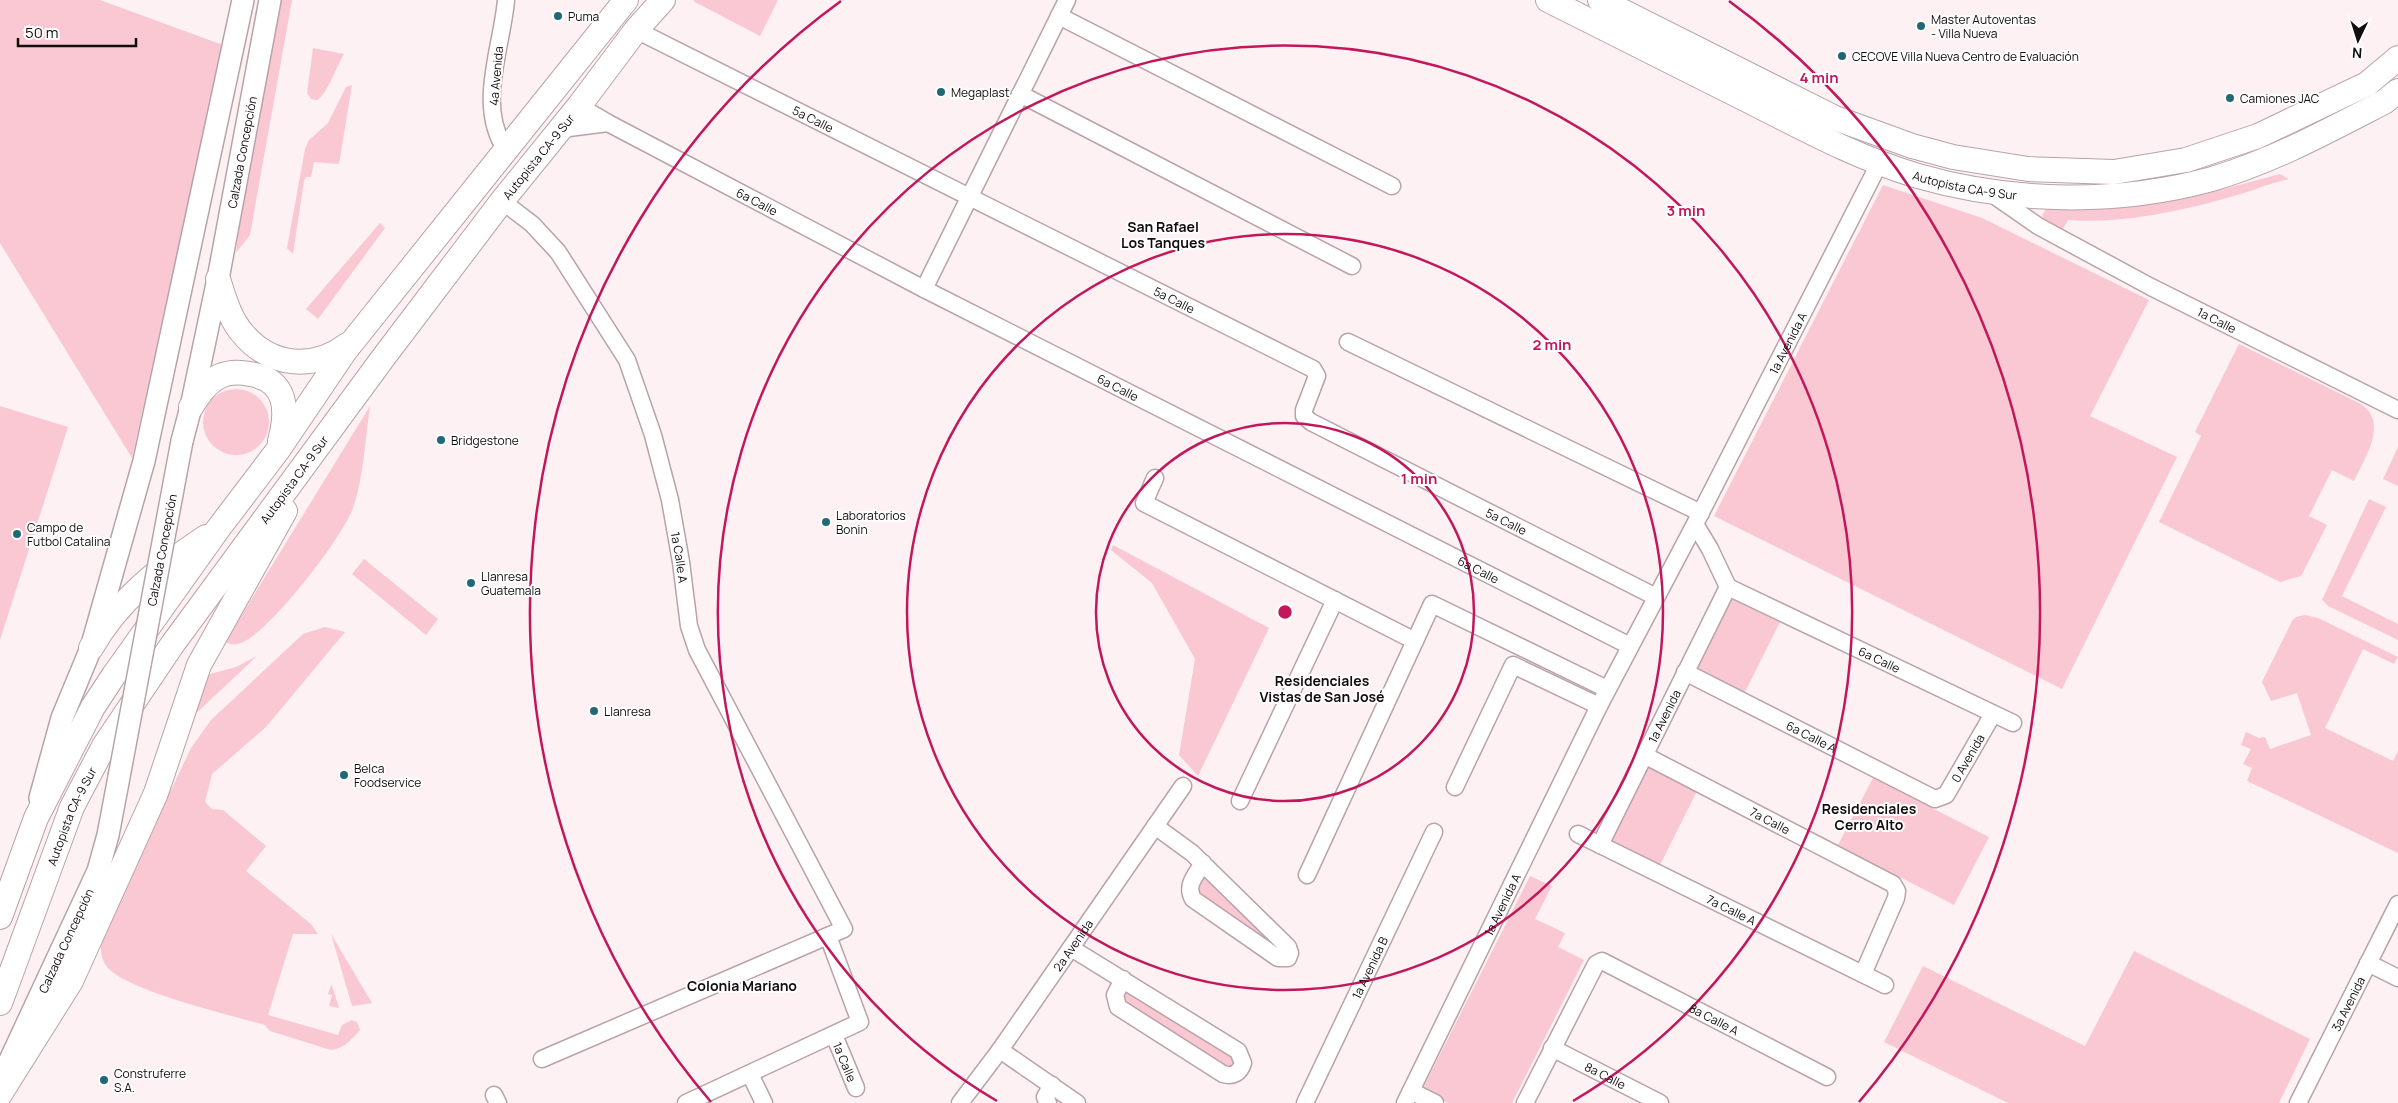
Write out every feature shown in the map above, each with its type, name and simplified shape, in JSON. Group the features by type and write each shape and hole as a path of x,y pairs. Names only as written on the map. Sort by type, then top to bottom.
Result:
{"highway":[{"path":"0,916 36,818 93,707 218,529 278,450 353,341 626,0"},
{"name":"Autopista CA-9 Sur","path":"0,1002 72,807 104,746 172,645 383,358 502,201 561,129 636,30 663,0"},
{"name":"Autopista CA-9 Sur","path":"1548,0 1828,141 1916,175 1987,191 2046,196 2103,196 2142,193 2210,179 2278,156 2384,102 2398,91"},
{"name":"Autopista CA-9 Sur","path":"1600,0 1843,122 1912,146 1953,156 2028,169 2114,172 2186,160 2258,136 2367,84 2398,58"},
{"path":"218,280 236,324 244,335 264,353 279,358 308,362 330,357 353,341"},
{"path":"191,408 208,385 218,376 242,373 264,378 273,383 280,391 284,401 285,419 278,450"},
{"path":"0,1094 76,972 156,793 199,665 334,426"},
{"path":"91,648 116,611 141,585 181,553 218,529"}],"main road":[{"path":"36,818 50,755 62,718 91,648 144,461 243,0"},
{"name":"Calzada Concepción","path":"0,1081 98,871 108,835 182,441 191,408 218,280 270,0"}],"street":[{"name":"4a Avenida","path":"506,0 492,102 495,127 506,150"},
{"path":"924,289 1067,0"},
{"path":"1059,16 1392,186"},
{"name":"5a Calle","path":"636,30 1313,370 1317,376 1304,410 1304,416 1311,422 1656,597"},
{"path":"1020,94 1352,266"},
{"name":"6a Calle","path":"579,106 924,289 1630,646"},
{"path":"561,129 608,123"},
{"name":"1a Avenida A","path":"1408,1097 1607,689 1698,519 1880,162"},
{"name":"1a Calle","path":"1987,191 2038,226 2151,287 2398,410"},
{"path":"2038,226 2038,212 2046,196"},
{"name":"1a Calle A","path":"502,201 532,224 558,252 627,360 652,434 670,500 681,562 689,626 697,650 844,929 828,936"},
{"path":"1348,342 1698,519 1728,587"},
{"path":"1156,478 1144,503 1415,641"},
{"name":"6a Calle","path":"1728,587 2013,723"},
{"name":"1a Avenida","path":"1600,845 1728,587"},
{"path":"1240,800 1335,600"},
{"path":"1307,875 1432,604 1607,689"},
{"path":"1455,787 1513,665 1599,706"},
{"name":"6a Calle A","path":"1685,672 1931,798 1939,799"},
{"name":"0 Avenida","path":"1939,799 1946,795 1992,714"},
{"name":"7a Calle","path":"1644,755 1889,882 1895,887 1896,898 1863,974"},
{"name":"2a Avenida","path":"960,1103 1000,1050 1183,786"},
{"path":"1155,826 1203,863 1288,947 1290,953 1288,958 1278,958 1193,899 1190,894 1190,884 1203,863"},
{"name":"1a Avenida B","path":"1305,1103 1434,832"},
{"name":"7a Calle A","path":"1578,834 1885,985"},
{"name":"3a Avenida","path":"2298,1103 2398,904"},
{"path":"542,1058 828,936 860,1018 858,1024 686,1103"},
{"path":"1071,948 1123,980 1238,1051 1243,1063 1240,1071 1232,1075 1223,1074 1118,1007 1115,995 1123,980"},
{"name":"8a Calle A","path":"1552,1048 1596,964 1602,961 1828,1077"},
{"path":"2368,963 2398,978"},
{"name":"1a Calle","path":"834,1035 856,1088"},
{"path":"1525,1103 1552,1048"},
{"name":"8a Calle","path":"1552,1048 1660,1103"},
{"path":"1000,1050 1077,1103"},
{"path":"750,1074 764,1103"},
{"path":"1048,1103 1045,1097 1052,1085"},
{"path":"1408,1097 1436,1103"}],"shaded area":[{"path":"0,0 100,0 223,45 132,458 0,243"},
{"path":"278,0 292,0 250,235 236,253 247,164"},
{"path":"694,0 778,0 760,36"},
{"path":"313,48 344,54 328,86 317,100 311,99 307,93"},
{"path":"352,85 339,164 314,162 311,177 306,177 293,254 287,248 305,149 309,140 328,123 346,87"},
{"path":"2280,174 2289,179 2214,202 2131,218 2089,221 2068,220 2062,231 2045,221 2042,216 2045,210 2049,209 2143,205 2209,193"},
{"path":"1883,185 1982,218 2149,300 2090,416 2177,457 2062,689 1714,516"},
{"path":"380,223 385,228 318,319 306,309"},
{"path":"2239,344 2359,403 2368,411 2373,419 2374,429 2369,451 2354,481 2332,470 2309,516 2327,525 2301,576 2280,582 2159,522 2201,436 2195,432"},
{"path":"242,389 260,398 267,409 269,422 267,435 260,446 249,453 230,455 212,446 205,435 203,416 212,398 223,391"},
{"name":"Campo de Futbol Catalina","path":"0,406 68,427 0,640"},
{"path":"370,406 357,496 346,522 335,540 288,602 256,634 238,644 225,642"},
{"path":"2398,447 2398,486 2383,479"},
{"path":"2369,499 2386,507 2342,596 2398,624 2398,640 2328,606 2322,600"},
{"path":"1113,545 1269,628 1198,776 1179,755 1195,659 1152,583 1111,550"},
{"path":"364,559 438,619 426,635 352,574"},
{"path":"1732,595 1781,620 1744,694 1695,669"},
{"path":"2305,615 2318,618 2398,657 2394,664 2363,649 2325,728 2393,761 2398,751 2398,853 2247,781 2252,768 2243,764 2251,749 2241,745 2246,732 2259,738 2265,737 2270,749 2311,735 2297,693 2271,701 2262,682 2292,621 2296,617"},
{"path":"325,627 345,632 266,727 212,774 205,802 212,809 223,810 266,846 246,871 311,924 318,934 293,934 268,1015 338,1035 342,1025 352,1020 357,1022 360,1030 354,1037 344,1045 331,1050 270,1031 265,1025 182,1002 138,986 121,978 109,969 102,958 101,950 102,936 191,748 211,720 303,634"},
{"path":"257,656 189,720 203,676 236,667"},
{"path":"1647,767 1697,791 1660,865 1610,840"},
{"path":"1873,778 1989,837 1954,905 1838,845"},
{"path":"1203,863 1289,956 1196,903 1190,884"},
{"path":"1530,876 1552,886 1535,919 1565,933 1558,947 1584,960 1512,1103 1448,1103 1422,1090"},
{"path":"331,934 372,1003 352,1006"},
{"path":"2134,951 2310,1039 2279,1103 2008,1103 1884,1042 1923,966 2085,1046"},
{"path":"1123,979 1241,1055 1227,1075 1115,995"},
{"path":"331,985 339,1008 329,1006 332,995 328,994"}],"place":[{"name":"Puma","path":"558,16"},
{"name":"Master Autoventas - Villa Nueva","path":"1921,26"},
{"name":"CECOVE Villa Nueva Centro de Evaluación","path":"1842,56"},
{"name":"Megaplast","path":"941,92"},
{"name":"Camiones JAC","path":"2230,98"},
{"name":"Bridgestone","path":"441,440"},
{"name":"Laboratorios Bonin","path":"826,522"},
{"name":"Campo de Futbol Catalina","path":"17,534"},
{"name":"Llanresa Guatemala","path":"471,583"},
{"name":"Llanresa","path":"594,711"},
{"name":"Belca Foodservice","path":"344,775"},
{"name":"Construferre S.A.","path":"104,1080"}],"district":[{"name":"San Rafael Los Tanques","path":"1163,234"},
{"name":"Residenciales Vistas de San José","path":"1322,688"},
{"name":"Residenciales Cerro Alto","path":"1869,816"},
{"name":"Colonia Mariano","path":"742,985"}]}
